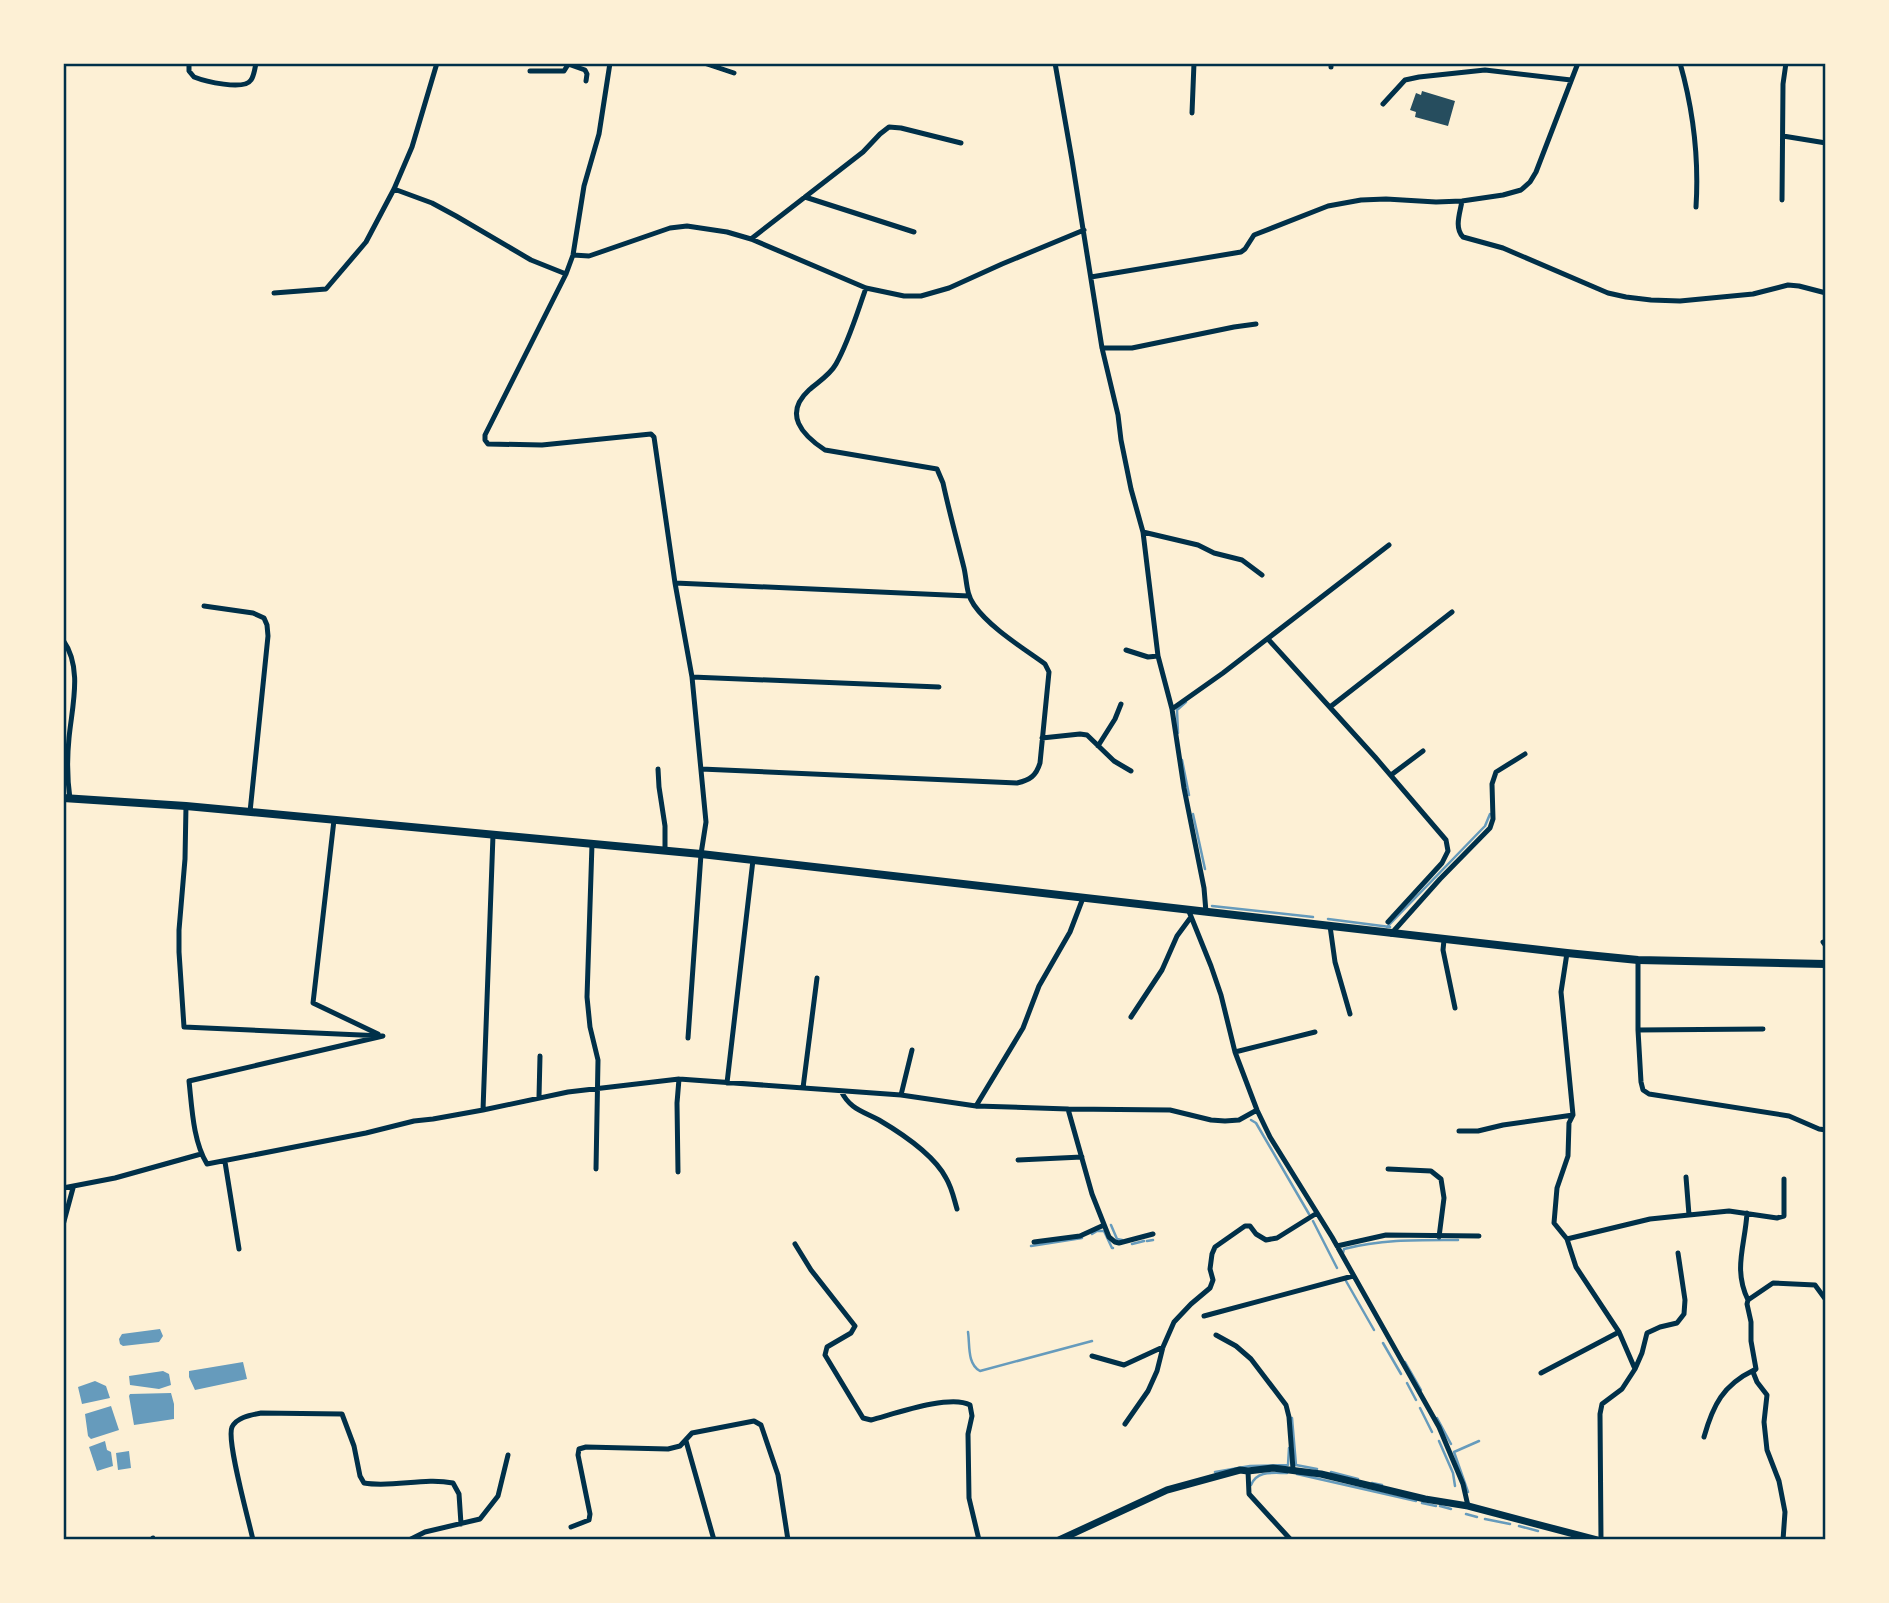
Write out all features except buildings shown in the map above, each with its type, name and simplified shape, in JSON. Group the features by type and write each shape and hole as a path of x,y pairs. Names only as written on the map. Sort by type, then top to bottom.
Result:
{"main road":[{"path":"66,798 186,806 701,854 1083,898 1189,913 1206,912 1638,960 1826,964"}],"street":[{"path":"189,63 189,71 194,77 237,85 253,79 256,63"},
{"path":"274,293 326,289 366,242 394,189 412,147 437,63"},
{"path":"610,63 598,134 584,186 573,255 485,435 485,440 488,444 542,445 653,435 692,677 706,822 701,854 688,1038"},
{"path":"704,63 734,73"},
{"path":"1055,63 1102,348 1118,415 1131,489 1143,532 1158,656 1172,709 1206,912"},
{"path":"1192,113 1194,63"},
{"path":"1091,276 1241,252 1254,235 1339,204 1386,199 1462,201 1521,190 1536,172 1578,63"},
{"path":"1680,63 1688,89 1698,180 1696,207"},
{"path":"1782,200 1783,84 1786,63"},
{"path":"530,71 564,71 569,64 585,70 586,81"},
{"path":"1383,104 1405,79 1419,77 1485,70 1572,80"},
{"path":"751,239 863,152 889,127 961,143"},
{"path":"1783,136 1826,143"},
{"path":"394,189 456,216 531,260 566,274"},
{"path":"805,197 914,232"},
{"path":"1462,201 1458,225 1463,237 1503,248 1608,293 1651,300 1680,301 1753,294 1788,285 1826,293"},
{"path":"573,255 602,253 670,228 695,228 727,232 751,239 866,288 904,296 921,296 935,293 1084,230"},
{"path":"701,769 1017,783 1028,780 1037,772 1049,672 1045,664 980,613 969,596 943,483 937,469 825,450 812,441 801,428 796,416 798,403 835,366 866,288"},
{"path":"1102,348 1132,348 1256,324"},
{"path":"1143,532 1198,545 1214,553 1242,560 1262,575"},
{"path":"1172,709 1389,545"},
{"path":"675,583 969,596"},
{"path":"204,606 253,613 264,618 267,625 250,812"},
{"path":"1330,707 1452,612"},
{"path":"1268,639 1446,840 1448,851 1443,863 1388,922"},
{"path":"63,640 71,653 75,688 66,798"},
{"path":"1126,650 1147,657 1158,656"},
{"path":"692,677 939,687"},
{"path":"1098,746 1121,704"},
{"path":"1042,737 1080,734 1087,736 1114,761 1131,771"},
{"path":"1391,775 1423,751"},
{"path":"1391,934 1490,828 1493,820 1492,784 1496,772 1525,754"},
{"path":"659,769 665,851"},
{"path":"186,806 184,880 178,929 184,1027 383,1036"},
{"path":"334,820 313,1003 383,1036"},
{"path":"483,1110 493,835"},
{"path":"592,844 587,997 590,1027 598,1060 596,1169"},
{"path":"727,1083 753,860"},
{"path":"976,1106 1023,1028 1039,986 1070,932 1083,898"},
{"path":"1131,1017 1162,970 1189,913"},
{"path":"1189,913 1211,965 1235,1052 1257,1110 1270,1137 1337,1246 1439,1427 1463,1483 1468,1506"},
{"path":"1330,926 1335,962 1350,1014"},
{"path":"1444,940 1443,950 1455,1007"},
{"path":"1826,941 1823,942 1826,946"},
{"path":"1567,953 1561,992 1573,1115 1569,1124 1567,1156 1557,1188 1554,1223 1567,1240 1576,1268 1619,1332 1635,1369"},
{"path":"1638,960 1638,1030 1643,1090 1649,1094 1789,1116 1826,1130"},
{"path":"803,1088 817,978"},
{"path":"1638,1030 1763,1029"},
{"path":"1235,1052 1315,1032"},
{"path":"383,1036 189,1082 201,1154 207,1164 540,1097 679,1079 841,1090 976,1106 1170,1110 1225,1121 1239,1120 1257,1110"},
{"path":"901,1096 912,1050"},
{"path":"540,1056 540,1097"},
{"path":"678,1172 679,1079"},
{"path":"841,1090 846,1100 856,1109 905,1137 941,1170 947,1178 957,1209"},
{"path":"1068,1109 1092,1194 1109,1237 1115,1242 1153,1234"},
{"path":"1459,1131 1478,1131 1573,1115"},
{"path":"63,1188 73,1188 201,1154"},
{"path":"1018,1160 1082,1157"},
{"path":"225,1162 239,1249"},
{"path":"1388,1169 1431,1171 1441,1180 1444,1198 1439,1237"},
{"path":"1686,1177 1689,1215"},
{"path":"1567,1240 1650,1219 1729,1212 1777,1218 1784,1216 1784,1179"},
{"path":"63,1225 73,1188"},
{"path":"1125,1424 1148,1391 1174,1322 1210,1289 1213,1280 1210,1269 1212,1254 1216,1247 1245,1226 1250,1226 1266,1240 1277,1238 1317,1213"},
{"path":"1747,1213 1740,1280 1748,1300 1756,1369 1753,1372 1767,1395 1764,1422 1767,1450 1779,1481 1785,1512 1783,1540"},
{"path":"1034,1242 1080,1236 1104,1224"},
{"path":"1337,1246 1386,1235 1479,1236"},
{"path":"796,1244 811,1270 855,1325 851,1333 827,1347 825,1357 863,1418 871,1420 954,1401 970,1405 972,1416 968,1434 969,1498 979,1540"},
{"path":"1059,1540 1167,1490 1240,1470 1273,1468 1321,1474 1425,1499 1468,1506 1599,1540 1602,1404 1622,1389 1635,1369 1647,1333 1677,1323 1684,1314 1685,1300 1678,1253"},
{"path":"1204,1315 1353,1276"},
{"path":"1748,1300 1773,1283 1781,1282 1815,1285 1826,1300"},
{"path":"1541,1373 1619,1332"},
{"path":"1216,1335 1236,1346 1251,1359 1286,1405 1293,1469"},
{"path":"1092,1356 1124,1365 1163,1347"},
{"path":"1704,1437 1711,1412 1721,1397 1742,1376 1756,1369"},
{"path":"253,1540 231,1434 236,1422 261,1413 342,1415 364,1483 433,1480 453,1483 459,1494 461,1524"},
{"path":"571,1527 589,1521 590,1514 579,1449 668,1449 680,1446 692,1433 754,1421 761,1424 778,1475 788,1540"},
{"path":"686,1441 714,1540"},
{"path":"409,1540 425,1532 480,1519 498,1496 508,1455"},
{"path":"1248,1471 1249,1494 1291,1540"}],"water":[{"path":"160,1329 163,1336 159,1342 123,1346 120,1344 122,1334"},
{"path":"243,1362 247,1379 195,1390 189,1377 189,1371"},
{"path":"163,1371 169,1374 171,1385 159,1389 130,1385 129,1376"},
{"path":"95,1381 106,1386 110,1398 82,1404 78,1387"},
{"path":"171,1393 174,1419 134,1425 130,1394"},
{"path":"111,1406 119,1430 91,1439 88,1436 85,1414"},
{"path":"105,1441 107,1450 111,1452 113,1466 97,1471 89,1447"},
{"path":"129,1451 131,1468 118,1470 116,1453"}],"waterway":[{"path":"1178,733 1177,710 1186,702"},
{"path":"1182,760 1189,795"},
{"path":"1193,814 1205,869"},
{"path":"1387,927 1485,826 1490,814"},
{"path":"1212,906 1313,917"},
{"path":"1328,919 1390,927"},
{"path":"1251,1120 1256,1123 1309,1214"},
{"path":"1313,1221 1337,1268"},
{"path":"1111,1225 1117,1239 1122,1240"},
{"path":"1092,1234 1104,1231 1113,1248"},
{"path":"1031,1246 1082,1238"},
{"path":"1147,1241 1153,1240"},
{"path":"1343,1253 1344,1249 1387,1242 1458,1240"},
{"path":"1132,1244 1144,1241"},
{"path":"1346,1281 1374,1330"},
{"path":"968,1332 971,1359 980,1371 1092,1341"},
{"path":"1383,1343 1401,1374"},
{"path":"1405,1362 1421,1390"},
{"path":"1407,1383 1416,1400"},
{"path":"1420,1408 1432,1432"},
{"path":"1292,1418 1296,1465 1317,1469"},
{"path":"1437,1418 1451,1444"},
{"path":"1439,1441 1453,1473 1455,1486"},
{"path":"1468,1492 1454,1452 1479,1441"},
{"path":"1215,1472 1250,1466 1288,1465 1289,1448"},
{"path":"1331,1472 1358,1479"},
{"path":"1251,1485 1261,1475 1287,1473"},
{"path":"1297,1474 1416,1501"},
{"path":"1372,1483 1382,1485"},
{"path":"1422,1503 1436,1506"},
{"path":"1440,1506 1451,1509"},
{"path":"1466,1514 1477,1517"},
{"path":"1485,1519 1510,1524"},
{"path":"1519,1526 1538,1531"}]}
